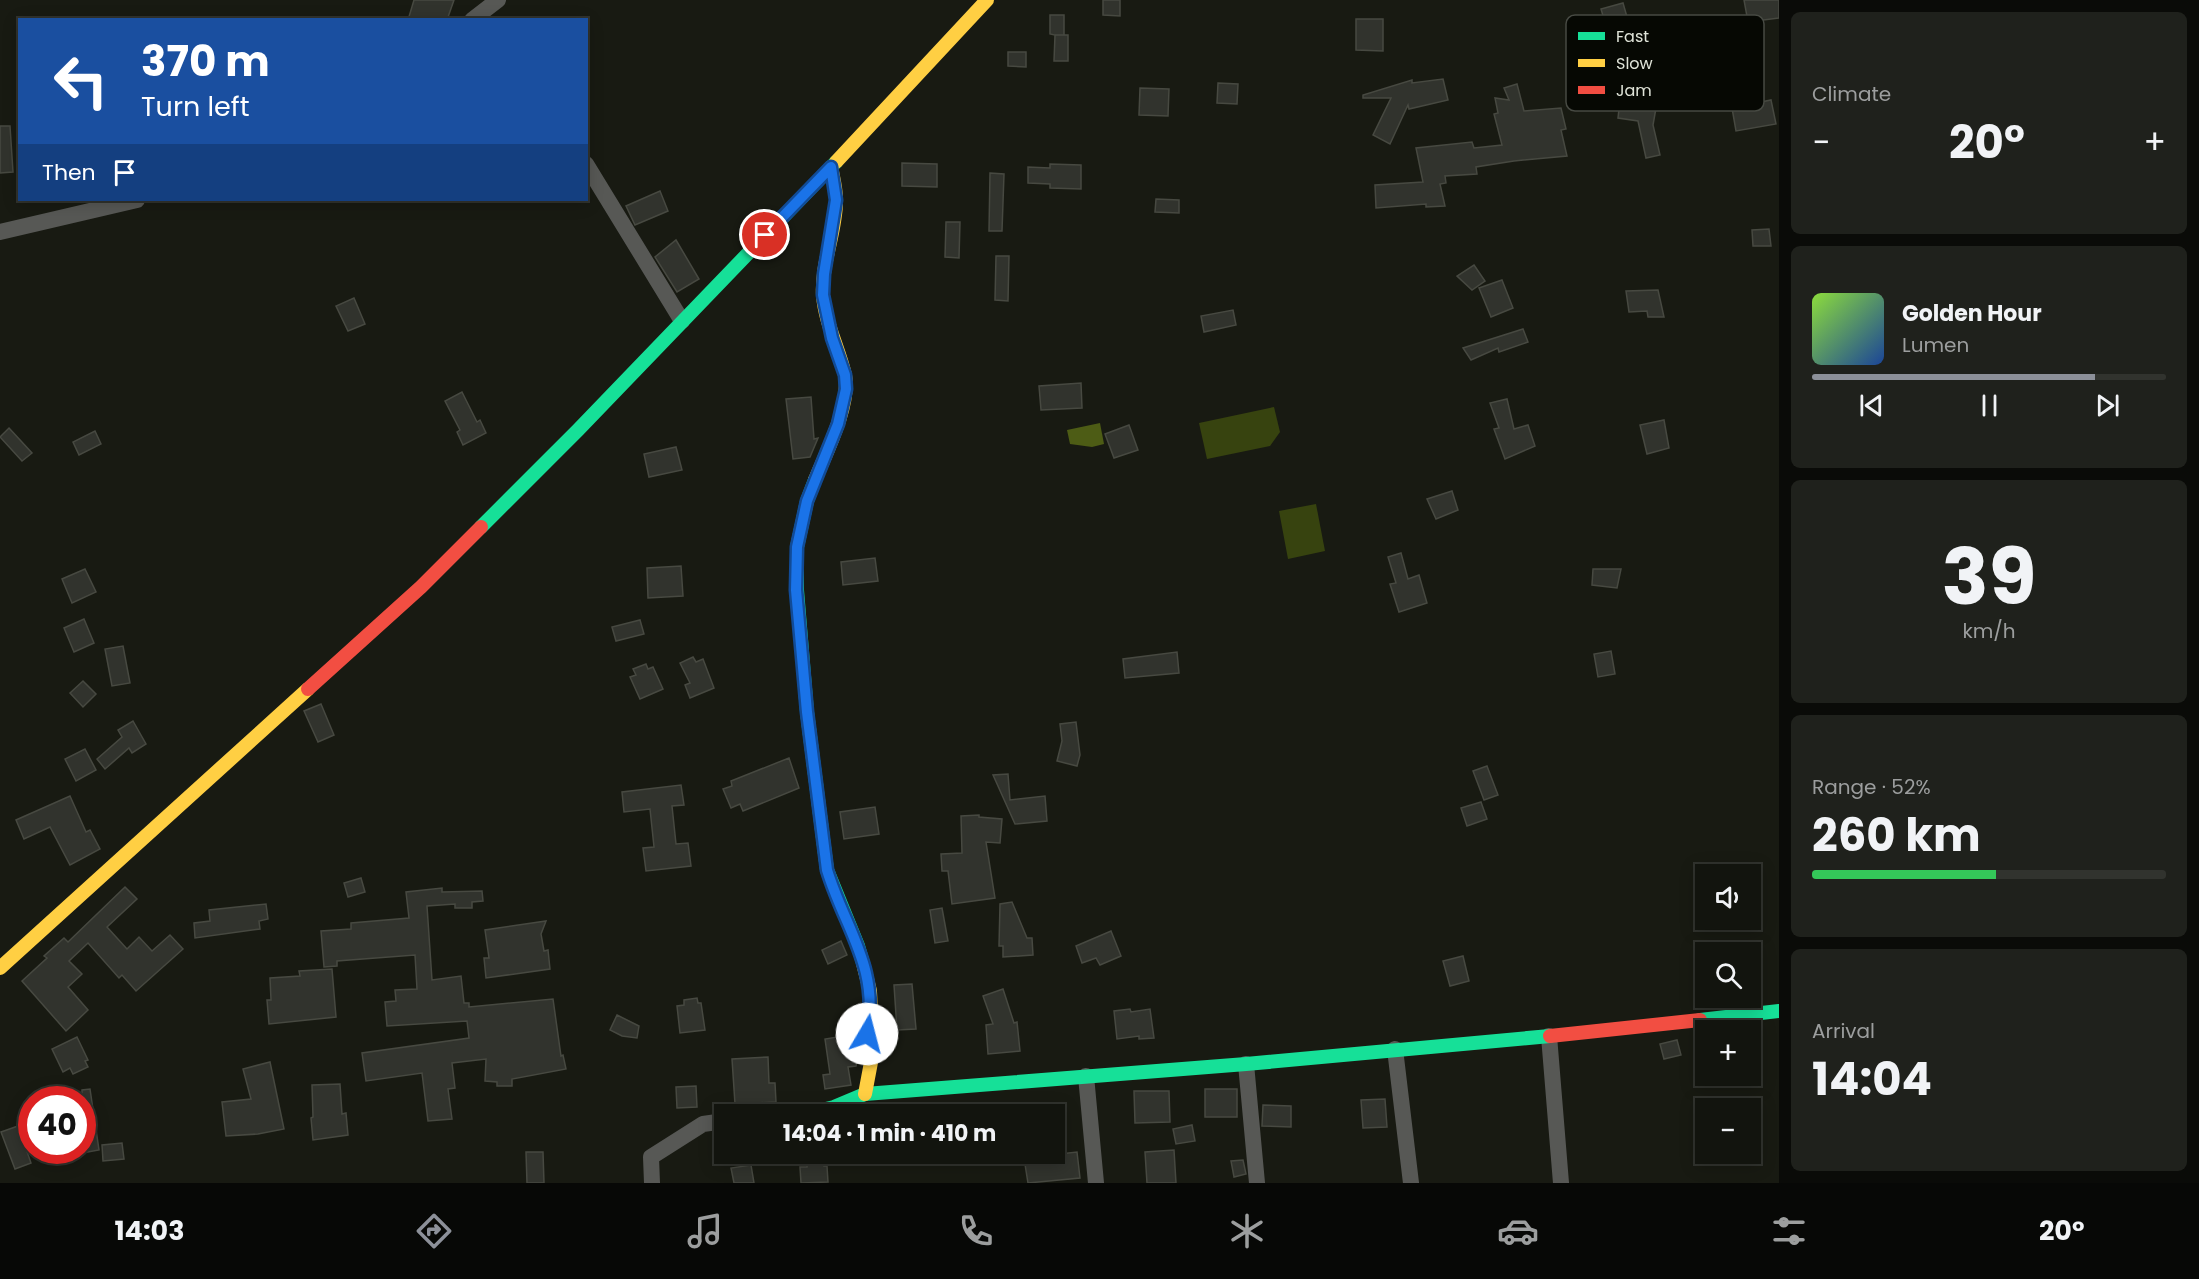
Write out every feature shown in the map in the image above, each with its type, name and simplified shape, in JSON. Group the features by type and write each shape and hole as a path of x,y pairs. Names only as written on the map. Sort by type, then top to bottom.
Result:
{"street":[{"path":"475,18 498,0"},
{"path":"0,968 421,587 578,430 831,167 987,0"},
{"path":"588,167 682,321"},
{"path":"831,167 836,200 824,274 823,295 832,338 845,375 846,389 838,424 807,501 797,547 796,590 807,712 827,870 858,946 870,991 871,1013 867,1034 872,1057 865,1094"},
{"path":"0,232 133,201"},
{"path":"841,1104 865,1094 1246,1064 1549,1036 1779,1011"},
{"path":"1549,1036 1561,1183"},
{"path":"1395,1049 1411,1183"},
{"path":"1246,1064 1257,1183"},
{"path":"1086,1076 1096,1183"},
{"path":"652,1183 651,1157 703,1124 714,1122"}],"shaded area":[{"path":"1274,407 1280,432 1270,446 1207,459 1199,423"},
{"path":"1100,423 1104,444 1092,447 1070,444 1067,430"},
{"path":"1316,504 1325,551 1288,559 1279,511"}],"building":[{"path":"414,0 454,0 448,18 409,18"},
{"path":"1103,0 1120,0 1120,16 1103,15"},
{"path":"1744,0 1779,0 1779,18 1764,20 1764,15 1747,15"},
{"path":"1623,3 1626,15 1603,15 1601,9"},
{"path":"1050,15 1064,15 1064,35 1068,35 1068,61 1054,61 1055,35 1050,34"},
{"path":"1356,19 1383,19 1383,51 1356,50"},
{"path":"1008,52 1026,52 1026,67 1008,66"},
{"path":"1443,79 1448,100 1409,109 1408,105 1390,144 1373,135 1391,98 1363,98 1363,95 1412,80 1412,83"},
{"path":"1218,83 1238,84 1237,104 1217,103"},
{"path":"1517,84 1524,111 1561,108 1566,129 1561,130 1567,156 1476,167 1477,174 1445,176 1446,183 1440,184 1445,206 1426,207 1426,204 1376,208 1375,185 1423,182 1416,148 1472,142 1474,148 1502,145 1494,114 1498,113 1495,98 1509,100 1504,88"},
{"path":"1140,88 1169,89 1168,116 1139,115"},
{"path":"1771,100 1776,124 1736,131 1733,111 1764,111 1764,101"},
{"path":"1619,111 1655,111 1653,125 1660,155 1646,158 1638,121 1618,118"},
{"path":"0,126 10,126 13,172 0,173"},
{"path":"902,163 937,164 937,187 902,186"},
{"path":"1050,164 1081,165 1081,189 1050,188 1050,184 1028,183 1028,167 1050,168"},
{"path":"990,173 1004,174 1002,231 989,231"},
{"path":"660,191 668,211 635,225 626,206"},
{"path":"1156,199 1179,200 1179,213 1155,212"},
{"path":"946,222 960,222 959,258 945,257"},
{"path":"1769,229 1771,246 1753,246 1752,230"},
{"path":"676,240 699,279 677,292 655,257"},
{"path":"996,256 1009,256 1008,301 995,300"},
{"path":"1474,265 1485,281 1472,290 1457,276"},
{"path":"1502,280 1513,308 1491,317 1479,288"},
{"path":"1658,290 1664,317 1648,317 1647,311 1629,312 1626,291"},
{"path":"354,298 365,324 348,331 336,306"},
{"path":"1233,310 1236,325 1204,332 1201,316"},
{"path":"1523,329 1528,342 1499,352 1498,348 1471,360 1463,348"},
{"path":"1081,383 1082,408 1041,410 1039,386"},
{"path":"462,392 477,422 480,420 486,433 463,445 457,432 460,430 445,401"},
{"path":"811,397 814,439 818,438 810,457 793,459 786,399"},
{"path":"1507,399 1514,429 1528,425 1535,446 1505,459 1494,429 1499,428 1490,403"},
{"path":"1664,420 1669,448 1647,454 1640,425"},
{"path":"1129,425 1138,450 1114,458 1105,434"},
{"path":"9,428 32,453 22,461 0,437"},
{"path":"95,431 101,444 79,455 73,442"},
{"path":"676,447 682,470 649,477 644,454"},
{"path":"1452,491 1458,510 1436,519 1427,499"},
{"path":"1401,553 1408,579 1419,575 1427,603 1399,612 1390,584 1396,583 1388,557"},
{"path":"875,558 878,581 843,585 841,562"},
{"path":"681,566 683,596 648,598 647,568"},
{"path":"85,569 96,592 72,603 62,579"},
{"path":"1593,569 1621,569 1617,588 1592,585"},
{"path":"84,619 94,643 74,652 64,628"},
{"path":"640,620 644,634 616,641 612,627"},
{"path":"123,646 130,683 112,686 105,649"},
{"path":"1611,651 1615,674 1598,677 1594,654"},
{"path":"1177,652 1179,673 1125,678 1123,659"},
{"path":"693,657 696,662 703,659 714,688 690,698 685,685 690,683 680,663"},
{"path":"646,664 648,669 653,667 663,689 640,699 630,677 636,675 633,669"},
{"path":"83,681 96,694 83,707 70,693"},
{"path":"321,704 334,735 318,742 304,711"},
{"path":"133,721 146,744 132,753 129,748 105,769 97,759 122,737 118,730"},
{"path":"1076,722 1080,755 1077,766 1057,761 1062,741 1060,724"},
{"path":"85,749 96,770 76,781 65,759"},
{"path":"789,758 799,788 743,811 740,804 731,808 723,789 732,786 731,781"},
{"path":"1487,766 1498,795 1484,800 1473,771"},
{"path":"1008,774 1010,800 1045,796 1047,821 1015,824 993,775"},
{"path":"681,785 684,805 672,806 676,844 688,843 691,866 646,871 643,848 654,847 650,809 624,812 622,792"},
{"path":"70,796 86,832 90,830 100,849 70,865 50,827 24,839 16,820"},
{"path":"1481,802 1487,819 1467,826 1461,808"},
{"path":"875,807 879,834 844,839 840,812"},
{"path":"979,815 979,817 1002,819 1000,843 986,842 995,898 952,904 948,871 942,871 941,854 962,853 961,816"},
{"path":"361,878 365,892 348,897 344,883"},
{"path":"125,887 137,899 107,927 127,949 139,937 152,951 170,935 183,949 136,991 122,975 119,978 88,943 69,961 82,974 68,987 88,1010 66,1031 22,981 47,958 44,956 64,938 68,942"},
{"path":"442,888 442,892 482,891 483,901 472,902 472,908 455,908 455,904 427,906 432,980 461,976 464,1003 469,1003 469,1007 553,999 561,1056 563,1055 566,1069 512,1079 512,1086 497,1086 497,1082 485,1081 486,1059 452,1063 455,1088 448,1089 452,1119 428,1121 422,1073 366,1081 362,1053 469,1038 467,1021 387,1026 385,1002 396,1001 395,990 417,989 415,955 337,961 337,966 324,967 321,931 351,929 351,923 409,918 406,892"},
{"path":"1012,902 1027,938 1032,938 1033,955 1003,957 1003,946 999,946 1000,904"},
{"path":"266,904 268,919 259,921 260,929 195,938 194,923 210,921 209,910"},
{"path":"942,908 948,941 935,943 930,910"},
{"path":"546,921 541,934 544,951 548,950 550,969 486,978 484,958 489,958 485,930"},
{"path":"1111,931 1121,956 1100,965 1096,958 1082,963 1076,946"},
{"path":"841,941 847,955 828,964 822,950"},
{"path":"1463,956 1469,981 1450,986 1443,961"},
{"path":"332,969 336,1017 269,1024 267,1000 271,1000 270,978 300,976 299,971"},
{"path":"912,984 916,1029 897,1030 894,985"},
{"path":"1003,989 1014,1023 1017,1022 1020,1051 988,1054 986,1025 993,1024 983,996"},
{"path":"697,998 698,1003 701,1003 705,1030 680,1033 677,1006 684,1005 684,1000"},
{"path":"1130,1009 1131,1012 1150,1009 1154,1038 1139,1039 1139,1036 1117,1039 1114,1011"},
{"path":"617,1015 639,1026 637,1038 622,1036 610,1030"},
{"path":"77,1037 88,1060 85,1061 88,1067 73,1074 70,1068 63,1072 52,1049"},
{"path":"837,1037 838,1044 855,1042 858,1057 856,1066 848,1067 851,1085 825,1089 823,1075 830,1074 825,1039"},
{"path":"1677,1040 1681,1055 1664,1059 1660,1044"},
{"path":"768,1057 769,1083 775,1083 776,1102 735,1104 732,1059"},
{"path":"270,1062 284,1129 258,1134 226,1136 222,1102 251,1099 243,1069"},
{"path":"340,1084 342,1114 346,1113 348,1135 313,1140 312,1085"},
{"path":"696,1086 697,1107 677,1108 676,1087"},
{"path":"1205,1089 1237,1089 1237,1117 1205,1117"},
{"path":"1134,1091 1169,1091 1170,1122 1135,1123"},
{"path":"1385,1099 1387,1127 1363,1128 1361,1100"},
{"path":"1263,1105 1291,1106 1291,1127 1262,1126"},
{"path":"1192,1125 1195,1141 1176,1144 1173,1129"},
{"path":"18,1126 18,1164 28,1164 15,1169 1,1132"},
{"path":"96,1130 99,1150 96,1151"},
{"path":"122,1143 124,1159 103,1161 102,1145"},
{"path":"1174,1150 1176,1183 1147,1183 1145,1152"},
{"path":"526,1152 543,1152 544,1183 527,1183"},
{"path":"1077,1152 1080,1178 1028,1183 1025,1164 1065,1164 1065,1153"},
{"path":"1243,1160 1246,1174 1234,1177 1231,1161"},
{"path":"807,1164 827,1166 828,1182 801,1183 800,1167 807,1167"},
{"path":"751,1165 754,1183 734,1183 731,1168"}],"traffic: fast":[{"path":"481,527 578,430 836,162"},
{"path":"815,480 807,501 797,547 797,590 807,712 827,870 863,963"},
{"path":"1700,1020 1779,1011"},
{"path":"841,1104 865,1094 1246,1064 1550,1036"}],"traffic: slow":[{"path":"836,162 987,0"},
{"path":"815,480 841,414 846,387 845,375 826,316 823,295 824,271 836,210 836,191 831,167"},
{"path":"0,968 308,689"},
{"path":"863,963 870,991 871,1013 867,1034 872,1057 865,1094"}],"traffic: jam":[{"path":"308,689 421,587 481,527"},
{"path":"1550,1036 1695,1021"}],"route":[{"path":"765,235 831,167 836,200 824,274 823,295 832,338 845,375 846,389 838,424 807,501 797,547 796,590 807,712 827,870 867,974 871,1013 867,1034"}]}
